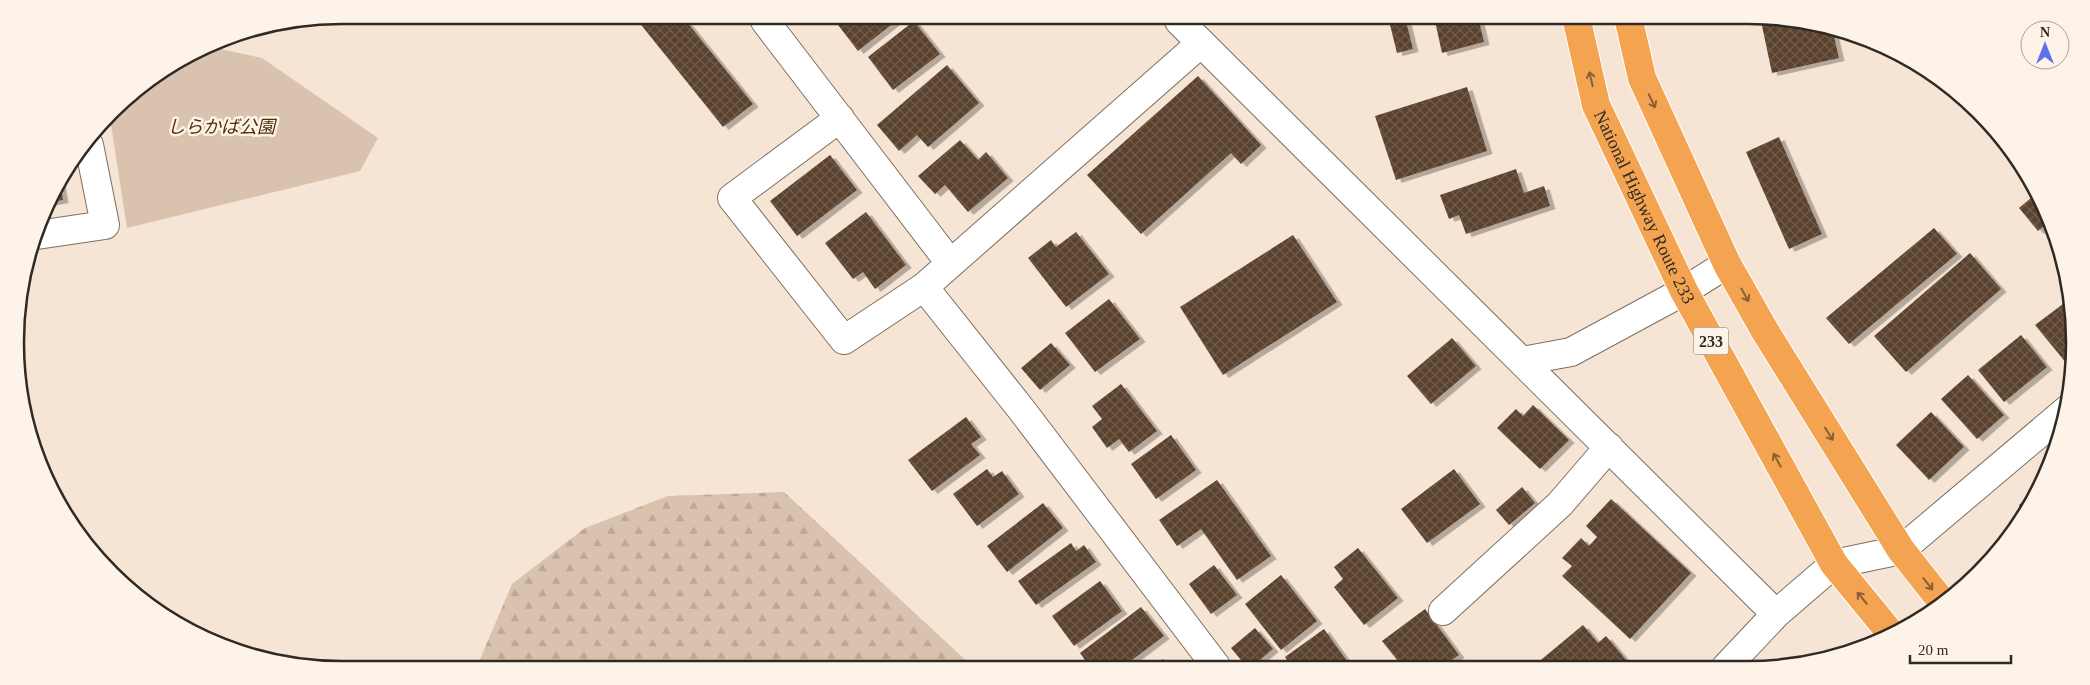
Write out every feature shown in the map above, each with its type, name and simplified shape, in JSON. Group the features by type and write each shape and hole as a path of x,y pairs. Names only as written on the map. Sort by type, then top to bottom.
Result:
{"highway":[{"name":"National Highway Route 233","path":"1578,24 1596,105 1684,291 1834,564 1887,629"},
{"path":"1630,24 1642,78 1727,264 1765,331 1901,550 1939,598"}],"street":[{"path":"767,24 950,264"},
{"path":"1182,24 1776,614"},
{"path":"840,118 732,198 844,340 924,287 1201,43"},
{"path":"43,234 106,225 90,148"},
{"path":"1522,361 1571,352 1684,291 1727,264"},
{"path":"924,287 1021,409 1212,661"},
{"path":"1732,661 1776,614 1834,564 1901,550 2057,417"},
{"path":"1443,611 1560,504 1609,447"}],"green space":[{"name":"しらかば公園","path":"219,49 262,58 378,138 360,171 127,228 111,124 132,103 165,77"},
{"path":"784,492 967,661 479,661 512,584 585,528 668,496"}],"building":[{"path":"640,24 688,24 753,104 723,127"},
{"path":"837,24 892,24 858,51"},
{"path":"910,24 916,24 940,54 893,90 868,57"},
{"path":"1390,24 1407,24 1413,49 1397,53"},
{"path":"1436,24 1480,24 1484,42 1442,53"},
{"path":"1762,24 1789,26 1834,36 1839,58 1772,73"},
{"path":"947,65 979,103 928,147 917,135 899,151 877,125"},
{"path":"1198,76 1261,145 1241,164 1231,153 1141,234 1087,175"},
{"path":"1467,87 1487,151 1396,180 1375,116"},
{"path":"1779,137 1822,234 1789,249 1746,152"},
{"path":"960,140 978,160 986,152 1008,178 968,212 945,185 935,194 918,176"},
{"path":"830,155 857,190 797,236 770,201"},
{"path":"1516,169 1524,193 1544,186 1550,206 1466,234 1459,215 1449,219 1440,195"},
{"path":"62,192 63,200 57,201"},
{"path":"2031,198 2044,226 2038,231 2019,208"},
{"path":"866,212 906,265 875,289 863,272 853,279 825,243"},
{"path":"1934,228 1957,254 1849,344 1826,318"},
{"path":"1076,232 1109,274 1066,307 1028,258 1051,240 1056,247"},
{"path":"1293,235 1337,302 1223,375 1180,307"},
{"path":"1970,253 2001,289 1906,372 1874,336"},
{"path":"1109,299 1140,339 1095,372 1065,333"},
{"path":"2064,303 2066,363 2035,325"},
{"path":"2021,335 2047,367 2004,402 1978,370"},
{"path":"1452,338 1476,366 1431,404 1407,376"},
{"path":"1051,343 1070,365 1040,390 1021,368"},
{"path":"1968,375 2004,415 1977,439 1941,399"},
{"path":"1121,384 1157,431 1129,452 1119,439 1107,448 1092,427 1102,419 1092,406"},
{"path":"1533,405 1569,440 1540,469 1497,428 1516,409 1523,416"},
{"path":"1931,412 1964,447 1929,480 1896,445"},
{"path":"966,417 981,437 971,444 980,455 932,491 908,460"},
{"path":"1171,435 1196,470 1156,499 1131,464"},
{"path":"987,469 993,477 1002,471 1019,494 977,526 953,494"},
{"path":"1454,469 1480,504 1427,543 1401,509"},
{"path":"1217,480 1271,556 1237,580 1201,529 1177,546 1159,520"},
{"path":"1522,487 1535,503 1509,525 1496,510"},
{"path":"1611,499 1691,573 1630,639 1562,576 1572,566 1562,558 1581,538 1589,546 1597,537 1586,526"},
{"path":"1043,503 1063,528 1007,572 987,546"},
{"path":"1071,543 1076,551 1084,545 1096,562 1036,605 1018,581"},
{"path":"1358,548 1398,598 1364,625 1334,587 1343,579 1334,567"},
{"path":"1214,565 1237,595 1211,614 1189,584"},
{"path":"1281,575 1317,621 1281,650 1245,604"},
{"path":"1100,581 1122,611 1074,646 1052,616"},
{"path":"1141,607 1164,636 1131,661 1086,661 1080,653"},
{"path":"1425,609 1459,655 1450,661 1398,661 1382,641"},
{"path":"1583,625 1598,643 1606,636 1627,661 1540,661"},
{"path":"1255,628 1273,649 1259,661 1242,661 1231,648"},
{"path":"1324,629 1347,661 1288,661 1285,657"}]}
